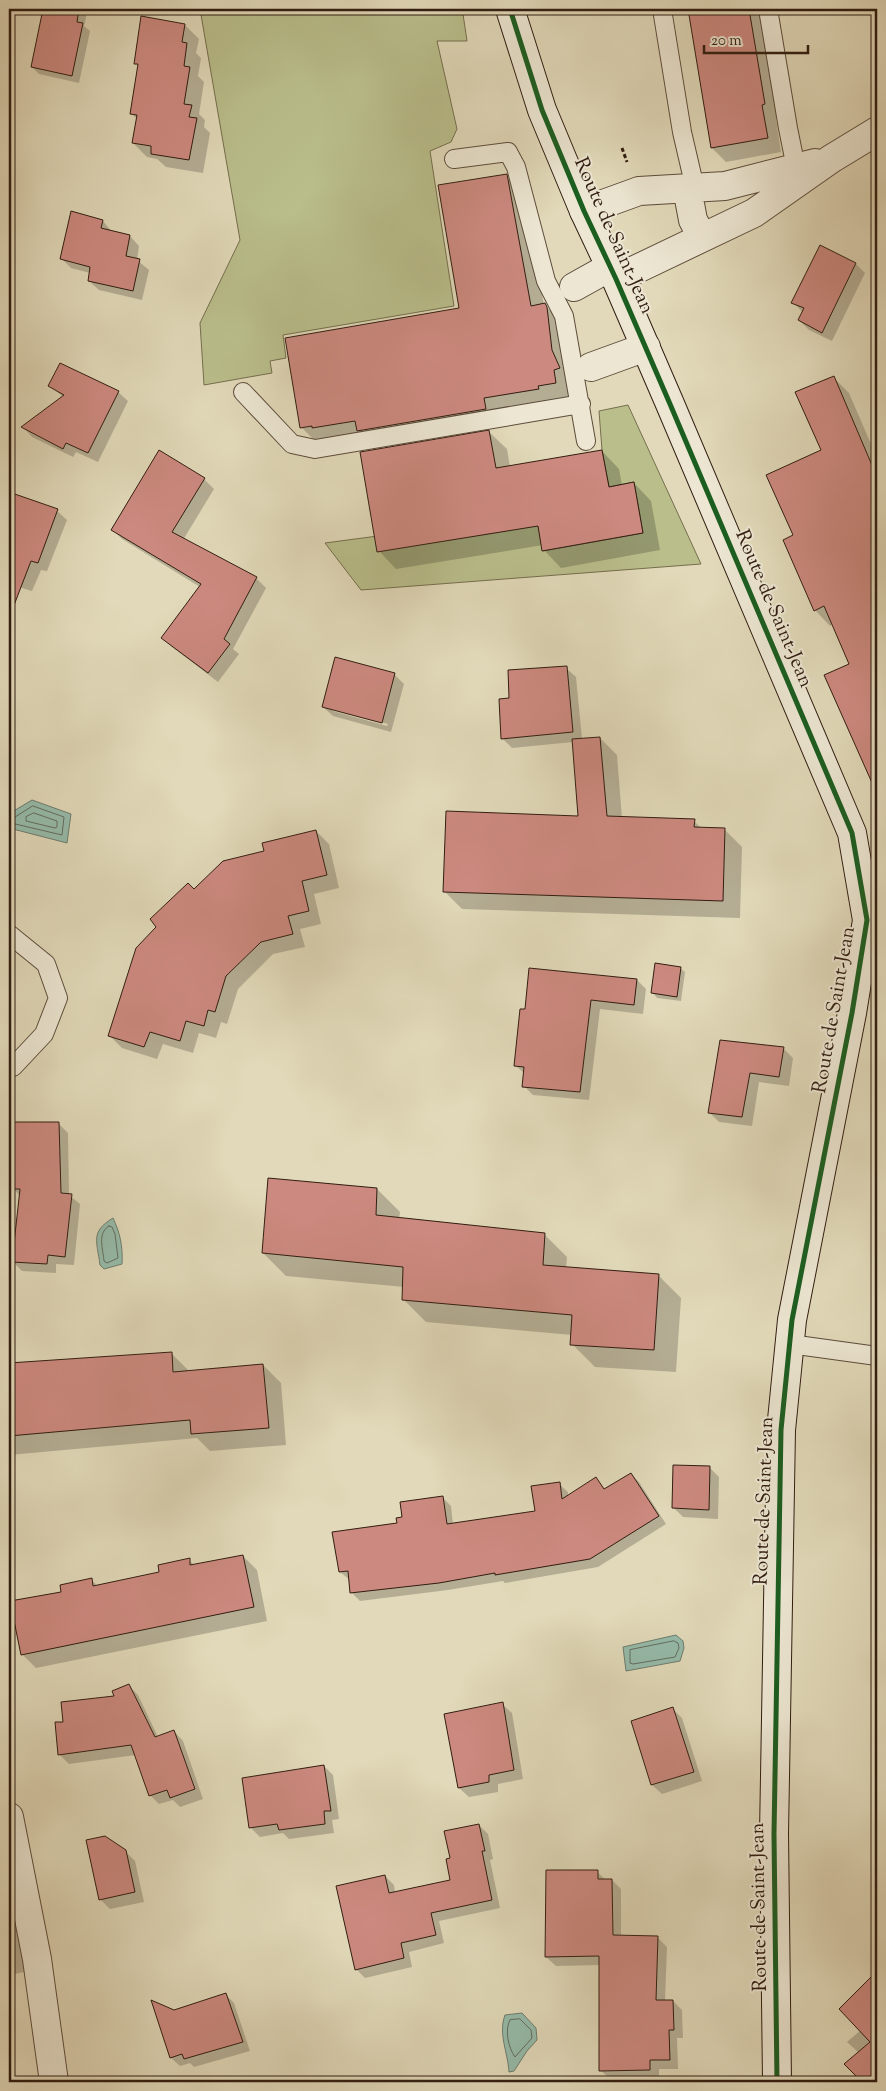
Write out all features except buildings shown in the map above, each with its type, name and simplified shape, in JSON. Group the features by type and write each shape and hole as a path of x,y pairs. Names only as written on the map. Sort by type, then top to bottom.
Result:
{"street":[{"name":"Route de Saint-Jean","path":"510,9 542,110 584,211 646,347 852,833 866,920 852,1013 798,1292 790,1344 781,1430 774,1834 777,2082"},
{"path":"564,291 702,237 754,213 831,159 877,131"},
{"path":"584,211 639,191 725,186 831,159"},
{"path":"691,188 693,220 702,237"},
{"path":"583,368 646,347"},
{"path":"9,1817 37,1959 54,2082"}],"lane":[{"path":"662,9 691,188"},
{"path":"768,9 796,168"},
{"path":"454,159 508,152 516,166 546,281 564,291 564,316 583,368 581,404 586,441"},
{"path":"243,392 292,444 315,449 581,404"},
{"path":"9,934 46,964 58,998 44,1034 13,1067"},
{"path":"790,1344 877,1356"}],"shaded area":[{"path":"200,9 433,9 463,14 467,41 437,41 457,129 451,142 430,151 454,306 283,335 286,358 270,361 272,373 204,385 200,323 240,240"},
{"path":"628,405 701,564 361,590 325,543 536,515 543,551 643,533 634,482 609,487 602,450 599,411"}],"water":[{"path":"32,800 71,814 67,843 9,828 12,812"},
{"path":"113,1218 118,1229 122,1264 104,1269 100,1265 97,1238 101,1228"},
{"path":"676,1635 683,1641 684,1648 680,1661 626,1671 623,1647"},
{"path":"522,2013 536,2028 537,2040 514,2071 509,2072 503,2036 503,2022 505,2015"}],"cycle path":[{"path":"510,9 542,110 584,211 616,279 670,404 852,833 867,920 852,1013 792,1320 781,1430 774,1834 777,2082"}]}
